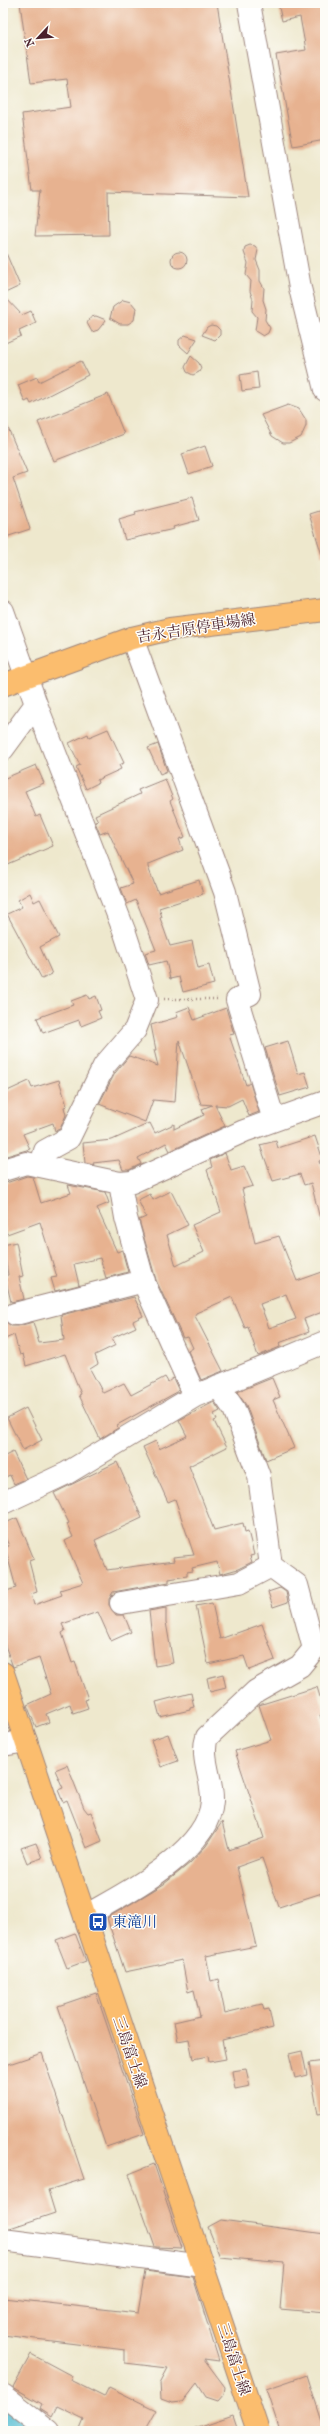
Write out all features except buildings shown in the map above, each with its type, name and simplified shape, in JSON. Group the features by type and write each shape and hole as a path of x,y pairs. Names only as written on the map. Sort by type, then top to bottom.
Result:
{"main road":[{"name":"吉永吉原停車場線","path":"3,685 132,638 170,629 321,612"},
{"name":"三島富士線","path":"3,1673 258,2431"}],"street":[{"path":"249,3 300,288 325,390"},
{"path":"3,611 36,704 125,933 147,1000 135,1030 104,1066 69,1138 45,1151 41,1165"},
{"path":"132,638 225,892 250,994 237,1000 274,1120"},
{"path":"3,749 36,704"},
{"path":"3,1170 26,1163 120,1183 132,1182 244,1130 325,1102"},
{"path":"120,1183 126,1218 144,1281 195,1396"},
{"path":"15,1314 144,1281"},
{"path":"3,1503 67,1473 195,1396 325,1342"},
{"path":"85,1916 159,1874 204,1828 212,1801 204,1746 206,1737 256,1691 300,1666 314,1649 298,1585 271,1566 259,1476 234,1409 218,1386"},
{"path":"121,1603 239,1583 271,1566"},
{"path":"3,1745 26,1740"},
{"path":"3,2240 203,2266"},
{"path":"3,2395 49,2431"}],"path":[{"path":"147,1000 237,1000"}],"waterway":[{"path":"3,2419 19,2431"}],"place":[{"name":"東滝川","path":"98,1922"}]}
